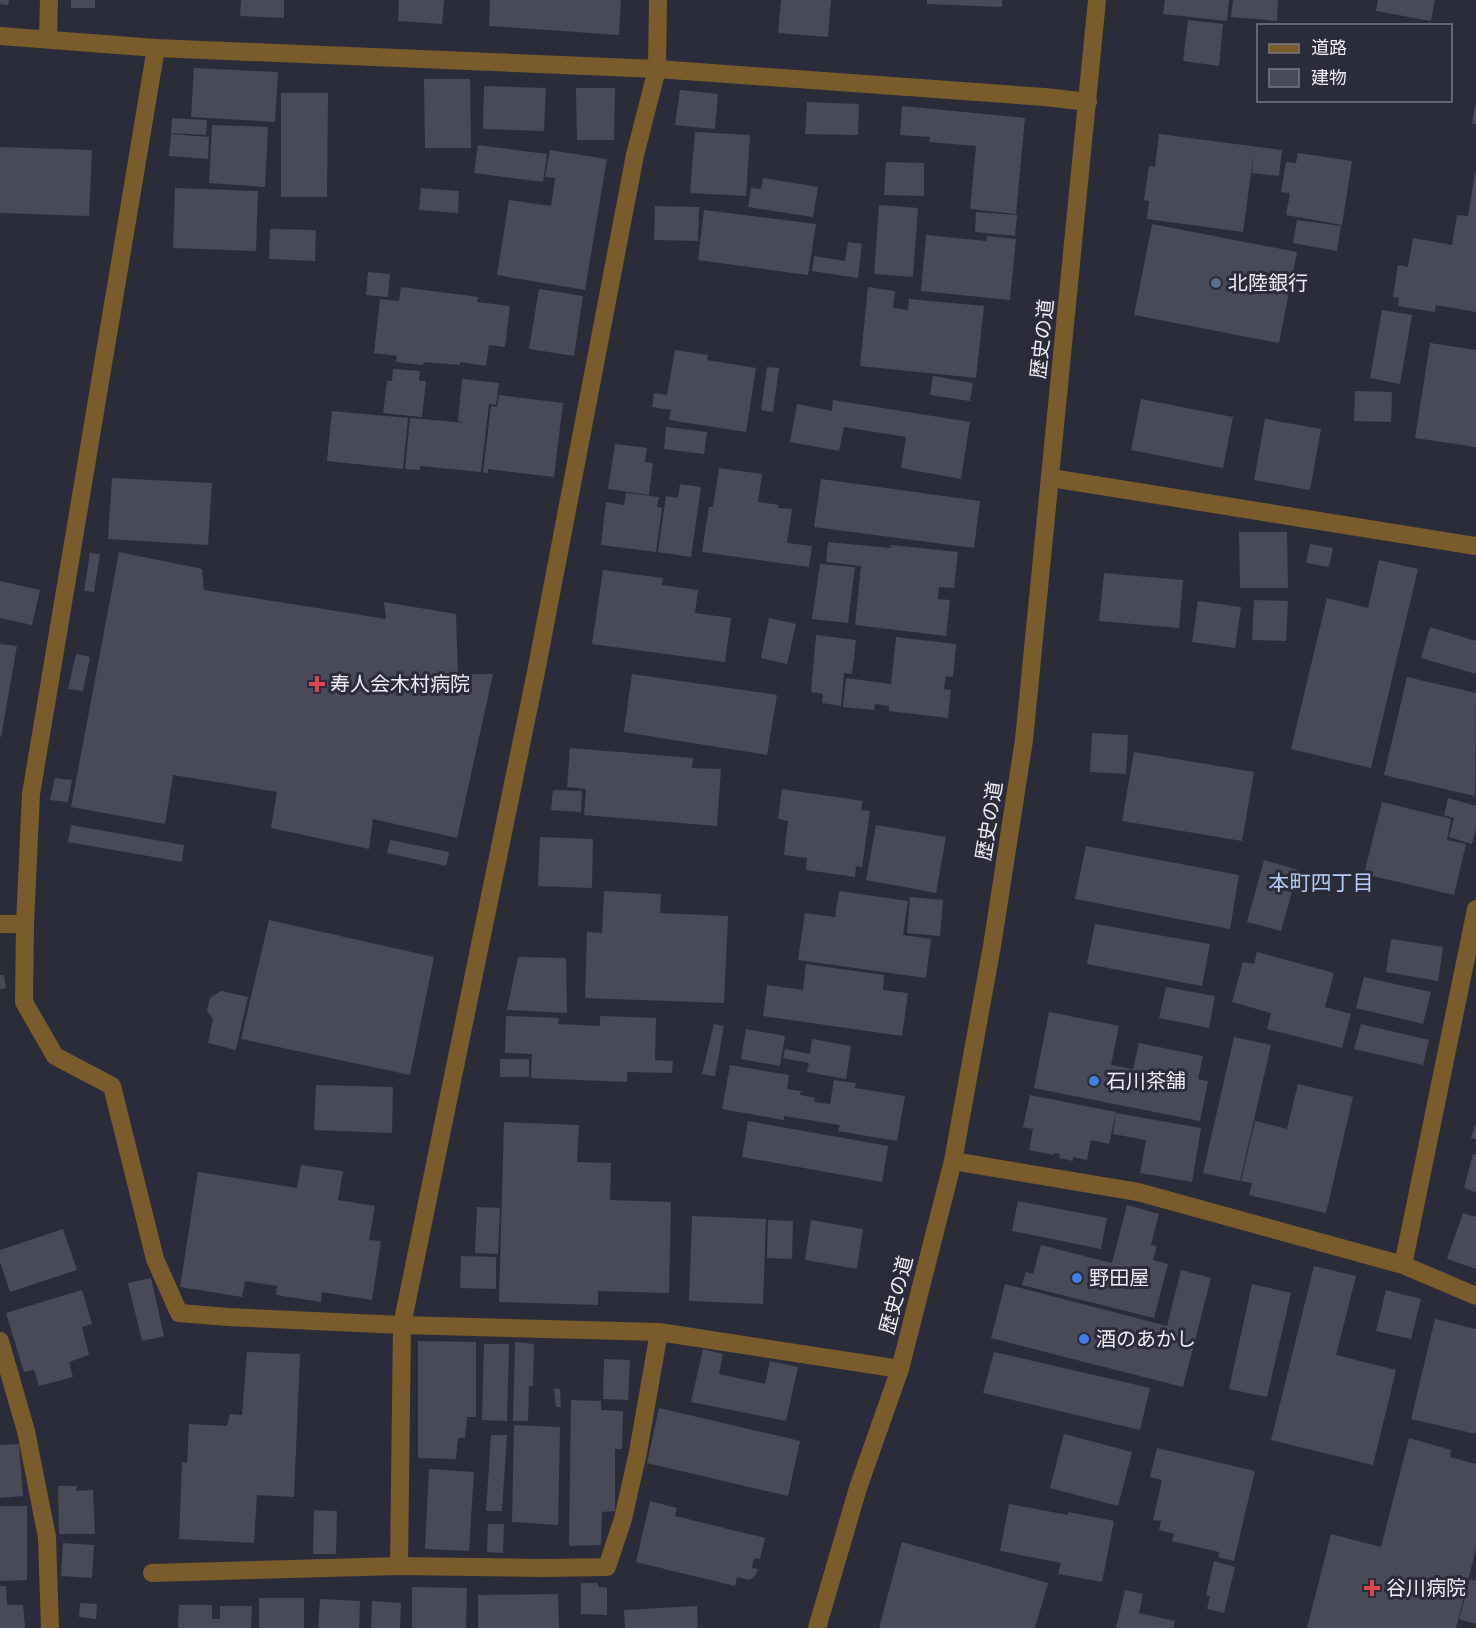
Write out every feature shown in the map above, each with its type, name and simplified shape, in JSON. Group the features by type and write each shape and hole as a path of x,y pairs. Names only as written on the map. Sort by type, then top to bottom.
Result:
{"street":[{"path":"48,39 49,0"},
{"path":"399,1566 402,1325 537,667 635,155 657,69 658,0"},
{"name":"歴史の道","path":"817,1628 858,1488 900,1369 953,1161 992,946 1024,740 1097,0"},
{"path":"0,36 156,48 657,69 1088,102"},
{"path":"156,48 31,794 24,1002 56,1056 112,1086 155,1259 179,1313 402,1325 659,1332 900,1369"},
{"path":"1051,478 1476,546"},
{"path":"1403,1265 1476,909"},
{"path":"0,924 25,924"},
{"path":"953,1161 1138,1192 1403,1265 1476,1296"},
{"path":"152,1573 399,1566 606,1567 624,1519 659,1332"},
{"path":"0,1341 26,1431 47,1537 50,1628"}],"building":[{"path":"0,0 9,0 8,5 0,4"},
{"path":"71,0 95,0 95,8 71,8"},
{"path":"241,0 284,0 284,18 240,16"},
{"path":"399,0 444,0 442,24 398,21"},
{"path":"490,0 621,0 619,35 489,26"},
{"path":"781,0 831,0 828,37 778,33"},
{"path":"927,0 1002,0 1002,7 927,4"},
{"path":"1165,0 1229,0 1227,21 1163,14"},
{"path":"1233,0 1278,0 1277,21 1231,17"},
{"path":"1378,0 1435,0 1431,21 1376,11"},
{"path":"1188,20 1223,24 1219,66 1183,61"},
{"path":"194,68 278,72 275,122 191,117"},
{"path":"424,79 470,79 471,148 425,148"},
{"path":"484,86 546,88 544,131 483,129"},
{"path":"576,88 615,88 614,140 577,140"},
{"path":"680,90 718,94 715,129 675,125"},
{"path":"281,93 328,93 327,197 281,197"},
{"path":"807,102 859,104 858,135 805,134"},
{"path":"902,106 1025,118 1016,214 970,209 976,146 929,142 930,137 900,135"},
{"path":"1475,106 1476,124 1472,124"},
{"path":"172,118 207,120 206,135 171,133"},
{"path":"212,125 268,127 265,187 209,183"},
{"path":"695,132 750,135 746,196 690,193"},
{"path":"171,134 209,137 208,159 169,156"},
{"path":"1159,134 1282,150 1279,176 1252,173 1254,152 1243,232 1147,219 1149,201 1144,200 1149,166 1155,167"},
{"path":"478,145 547,154 543,182 474,173"},
{"path":"0,147 92,150 89,216 0,213"},
{"path":"550,150 607,159 585,290 497,275 509,200 551,206 555,178 545,177"},
{"path":"1298,153 1352,161 1342,225 1286,215 1290,193 1281,192 1286,162 1296,163"},
{"path":"886,162 924,163 924,196 884,195"},
{"path":"1475,173 1476,312 1436,305 1435,312 1398,306 1399,298 1393,297 1398,265 1408,267 1413,238 1452,245 1457,215 1468,216"},
{"path":"763,178 818,187 813,217 748,207 751,188 761,189"},
{"path":"175,188 258,191 256,251 173,248"},
{"path":"421,188 459,191 458,213 419,210"},
{"path":"879,205 918,208 913,277 874,274"},
{"path":"655,206 699,207 698,241 654,240"},
{"path":"704,210 816,224 808,275 698,260"},
{"path":"976,212 1017,215 1015,236 975,232"},
{"path":"1297,220 1341,226 1337,251 1293,243"},
{"name":"北陸銀行","path":"1152,224 1297,252 1279,343 1134,315"},
{"path":"270,229 316,230 315,261 269,259"},
{"path":"926,235 986,241 987,236 1016,239 1010,300 921,291"},
{"path":"848,242 862,244 858,278 812,271 814,256 845,261"},
{"path":"368,272 390,274 388,297 366,295"},
{"path":"401,287 478,297 477,302 510,306 505,347 489,345 486,366 460,362 460,365 424,362 423,365 396,362 397,356 374,353 380,299 399,301"},
{"path":"868,287 895,291 893,308 908,310 909,299 984,306 976,378 860,366"},
{"path":"539,289 583,296 574,356 529,349"},
{"path":"1382,310 1412,315 1400,384 1370,378"},
{"path":"1430,343 1476,350 1476,447 1415,438"},
{"path":"675,350 708,355 707,360 756,368 746,432 669,420 671,410 652,407 654,393 667,395"},
{"path":"767,367 779,368 773,412 761,410"},
{"path":"393,369 420,371 419,381 426,381 422,417 383,413 387,381 392,381"},
{"path":"933,376 973,383 970,401 930,395"},
{"path":"462,379 499,383 496,405 489,404 481,472 420,466 420,470 405,469 410,418 466,423 458,421"},
{"path":"1355,391 1392,392 1391,422 1354,421"},
{"path":"499,395 563,403 554,477 488,469 488,473 483,472 491,406 497,407"},
{"path":"1141,399 1233,417 1223,468 1131,450"},
{"path":"833,400 970,422 961,479 901,468 906,437 844,427 839,451 790,442 797,404 832,411"},
{"path":"332,411 408,418 403,469 327,461"},
{"path":"1265,419 1321,429 1310,490 1254,480"},
{"path":"666,427 707,432 704,454 664,449"},
{"path":"615,444 647,448 645,462 653,463 649,495 608,489"},
{"path":"719,468 762,474 758,502 779,505 778,508 792,509 787,543 812,546 809,567 702,552 709,507 713,507"},
{"path":"112,478 212,483 208,545 108,539"},
{"path":"821,479 980,501 974,548 814,527"},
{"path":"680,484 701,487 691,557 658,552 666,496 678,498"},
{"path":"626,493 659,497 657,507 662,508 656,552 601,545 606,502 624,505"},
{"path":"1239,532 1287,532 1288,588 1240,588"},
{"path":"828,542 891,548 891,545 958,552 954,588 939,587 938,599 950,600 946,636 855,625 861,566 826,562"},
{"path":"1310,544 1333,548 1329,567 1306,563"},
{"path":"119,552 202,569 204,590 386,619 384,602 456,614 458,674 493,674 457,838 373,819 369,849 271,828 277,792 173,775 165,824 71,807"},
{"path":"90,553 100,554 94,592 84,591"},
{"path":"1379,560 1418,569 1371,768 1291,749 1327,598 1368,608"},
{"path":"820,564 855,567 848,623 812,619"},
{"path":"603,570 663,578 662,585 698,590 695,613 731,618 725,662 592,644"},
{"path":"1104,573 1183,580 1179,628 1099,621"},
{"path":"0,581 40,590 32,625 0,618"},
{"path":"1254,600 1288,601 1286,641 1252,640"},
{"path":"1198,601 1241,607 1235,648 1192,642"},
{"path":"769,618 796,624 787,664 761,658"},
{"path":"1430,627 1476,641 1476,674 1421,658"},
{"path":"816,635 856,640 852,674 844,673 841,706 822,703 823,694 811,692"},
{"path":"896,637 956,644 953,677 946,676 944,689 951,690 948,718 889,711 889,706 875,704 874,710 843,707 846,678 891,684"},
{"path":"0,644 17,646 1,737 0,737"},
{"path":"76,654 90,657 83,691 68,689"},
{"path":"632,674 777,695 767,755 624,732"},
{"path":"1407,677 1476,693 1475,796 1384,775"},
{"path":"1092,733 1128,735 1126,774 1090,772"},
{"path":"570,748 693,758 692,768 721,769 717,826 584,815 586,789 567,787"},
{"path":"1134,752 1254,772 1242,841 1122,821"},
{"path":"55,778 72,780 68,802 50,800"},
{"path":"782,789 863,801 861,810 870,811 862,867 856,866 855,877 806,870 807,858 784,855 788,821 778,819"},
{"path":"553,790 582,791 581,812 551,810"},
{"path":"1448,798 1476,806 1476,828 1472,844 1449,837 1454,818 1444,815"},
{"path":"1382,802 1451,819 1447,840 1466,844 1454,895 1364,874"},
{"path":"71,825 184,845 182,862 68,842"},
{"path":"876,825 946,837 936,893 866,880"},
{"path":"540,837 593,839 592,888 538,886"},
{"path":"390,840 449,852 446,866 387,853"},
{"path":"1086,846 1239,875 1230,929 1075,899"},
{"path":"1264,860 1298,870 1281,931 1247,922"},
{"path":"604,891 661,894 660,913 728,916 724,1003 585,998 587,932 602,933"},
{"path":"839,891 908,901 903,935 931,939 926,978 798,960 805,913 835,917"},
{"path":"910,897 943,900 940,936 907,933"},
{"path":"269,920 434,957 410,1075 241,1039"},
{"path":"1095,924 1210,944 1202,986 1087,964"},
{"path":"1391,939 1443,947 1438,981 1386,972"},
{"path":"1257,952 1334,973 1325,1007 1351,1014 1342,1048 1267,1029 1271,1013 1232,1002 1243,962 1254,964"},
{"path":"518,957 566,958 567,1013 507,1010"},
{"path":"806,964 884,975 883,990 908,993 902,1036 763,1016 767,985 803,990"},
{"path":"0,975 4,975 6,988 0,989"},
{"path":"1364,977 1431,992 1423,1024 1356,1008"},
{"path":"1166,987 1215,996 1209,1028 1159,1018"},
{"path":"221,991 248,997 236,1050 208,1043 213,1019 207,1011 210,998"},
{"path":"1049,1012 1119,1026 1111,1065 1133,1069 1139,1043 1203,1056 1198,1079 1208,1081 1200,1121 1034,1088"},
{"path":"506,1016 559,1018 558,1024 600,1026 600,1016 656,1018 655,1060 673,1061 672,1073 627,1072 627,1082 531,1078 532,1054 505,1053"},
{"path":"714,1024 724,1026 715,1076 702,1074"},
{"path":"1361,1024 1429,1040 1423,1065 1354,1049"},
{"path":"746,1029 785,1036 780,1066 741,1059"},
{"path":"1234,1037 1271,1045 1240,1181 1203,1173"},
{"path":"812,1039 851,1046 846,1079 807,1072 809,1063 783,1058 785,1049 810,1054"},
{"path":"500,1059 529,1059 529,1077 500,1077"},
{"path":"730,1065 789,1075 787,1089 801,1091 800,1095 815,1098 814,1102 830,1104 834,1080 856,1083 855,1088 905,1096 897,1141 838,1131 840,1125 784,1116 784,1120 722,1109"},
{"path":"1298,1084 1353,1097 1326,1213 1249,1195 1252,1183 1241,1181 1255,1121 1287,1129"},
{"path":"316,1085 393,1087 392,1133 314,1130"},
{"path":"1030,1095 1116,1112 1109,1144 1091,1140 1087,1160 1073,1157 1073,1161 1059,1158 1060,1154 1029,1150 1033,1129 1023,1127"},
{"path":"1116,1113 1201,1128 1192,1182 1140,1173 1146,1140 1113,1134"},
{"path":"748,1121 888,1146 882,1182 742,1157"},
{"path":"504,1122 579,1125 577,1162 611,1163 610,1200 671,1202 669,1293 598,1291 598,1305 499,1302"},
{"path":"1476,1123 1476,1140 1471,1138"},
{"path":"1473,1154 1476,1154 1476,1192 1464,1188"},
{"path":"301,1165 343,1171 338,1200 375,1206 369,1240 381,1241 372,1300 322,1292 321,1302 276,1295 277,1286 245,1281 242,1297 180,1287 198,1172 297,1188"},
{"path":"1018,1201 1107,1218 1101,1249 1012,1231"},
{"path":"1127,1205 1159,1214 1151,1245 1157,1246 1153,1260 1168,1264 1154,1318 1022,1285 1026,1272 1033,1274 1041,1245 1112,1263"},
{"path":"477,1207 500,1208 498,1254 475,1253"},
{"path":"1463,1213 1476,1217 1476,1269 1447,1259"},
{"path":"692,1216 766,1219 763,1304 689,1301"},
{"path":"768,1220 793,1221 792,1259 767,1258"},
{"path":"811,1220 863,1229 857,1269 805,1260"},
{"path":"63,1229 77,1270 10,1292 0,1262 0,1250"},
{"path":"461,1256 496,1257 496,1289 460,1288"},
{"path":"1314,1266 1356,1276 1336,1355 1396,1370 1373,1465 1271,1440"},
{"path":"1181,1270 1211,1278 1183,1387 991,1338 1005,1284 1167,1326"},
{"path":"151,1278 164,1336 142,1341 128,1283"},
{"path":"1252,1284 1291,1293 1267,1397 1229,1389"},
{"path":"82,1290 92,1324 82,1327 89,1355 69,1362 73,1377 39,1386 34,1370 24,1372 6,1313"},
{"path":"1386,1290 1421,1299 1411,1339 1376,1331"},
{"path":"1435,1319 1476,1329 1476,1434 1411,1419"},
{"path":"418,1341 476,1342 476,1417 467,1417 465,1438 458,1438 456,1459 418,1458"},
{"path":"515,1342 534,1344 533,1386 529,1386 528,1421 513,1421"},
{"path":"484,1344 509,1344 507,1421 482,1420"},
{"path":"703,1349 723,1354 719,1374 765,1384 770,1361 798,1367 786,1421 691,1402"},
{"path":"247,1352 300,1354 294,1497 257,1495 254,1543 179,1539 182,1462 187,1463 189,1424 227,1426 230,1414 242,1415"},
{"path":"994,1352 1150,1388 1140,1430 983,1393"},
{"path":"604,1359 630,1360 628,1400 603,1399"},
{"path":"554,1388 560,1389 561,1407 556,1407"},
{"path":"571,1400 601,1401 601,1410 623,1411 622,1449 615,1449 615,1511 602,1512 601,1545 569,1546"},
{"path":"659,1408 800,1441 788,1496 647,1463"},
{"path":"514,1425 560,1427 558,1525 512,1522"},
{"path":"1064,1434 1132,1452 1118,1506 1050,1488"},
{"path":"491,1435 507,1435 502,1511 486,1511"},
{"path":"1409,1438 1451,1450 1450,1457 1476,1464 1476,1549 1456,1628 1307,1628 1331,1534 1381,1547"},
{"path":"19,1444 23,1496 0,1498 0,1445"},
{"path":"1157,1448 1255,1471 1234,1561 1218,1557 1219,1552 1172,1541 1174,1534 1159,1530 1161,1521 1153,1520 1162,1480 1150,1477"},
{"path":"429,1469 474,1472 469,1551 425,1549"},
{"path":"58,1486 77,1486 76,1491 93,1490 95,1534 59,1534"},
{"path":"650,1501 677,1508 675,1516 765,1538 760,1559 754,1558 752,1568 758,1569 756,1574 750,1580 737,1577 735,1586 636,1562"},
{"path":"1009,1504 1114,1521 1102,1582 1058,1574 1061,1563 1000,1551"},
{"path":"0,1506 27,1506 27,1580 0,1581"},
{"path":"314,1510 337,1511 336,1554 313,1554"},
{"path":"488,1524 504,1524 503,1553 487,1552"},
{"path":"902,1542 1048,1583 1035,1628 879,1628"},
{"path":"63,1543 94,1545 92,1578 61,1576"},
{"path":"1214,1561 1235,1567 1224,1613 1207,1609 1210,1596 1206,1595"},
{"path":"1470,1579 1476,1581 1476,1624 1459,1619"},
{"path":"581,1583 598,1583 598,1587 607,1588 607,1615 581,1614"},
{"path":"0,1586 6,1586 7,1605 23,1605 25,1628 0,1628"},
{"path":"412,1587 467,1588 466,1628 412,1628"},
{"path":"1125,1590 1143,1594 1139,1613 1175,1621 1173,1628 1116,1628"},
{"path":"558,1594 559,1628 478,1628 478,1595"},
{"path":"259,1598 304,1598 304,1628 259,1628"},
{"path":"320,1599 360,1601 359,1628 318,1628"},
{"path":"372,1601 401,1603 400,1628 371,1628"},
{"path":"80,1603 97,1604 96,1619 79,1617"},
{"path":"179,1605 212,1605 212,1619 220,1619 220,1606 252,1606 251,1628 178,1628"},
{"path":"697,1606 698,1628 625,1628 624,1610"}],"place":[{"name":"北陸銀行","path":"1216,283"},
{"name":"寿人会木村病院","path":"317,684"},
{"name":"石川茶舗","path":"1094,1081"},
{"name":"野田屋","path":"1077,1278"},
{"name":"酒のあかし","path":"1084,1339"},
{"name":"谷川病院","path":"1372,1588"}],"district":[{"name":"本町四丁目","path":"1321,883"}]}
